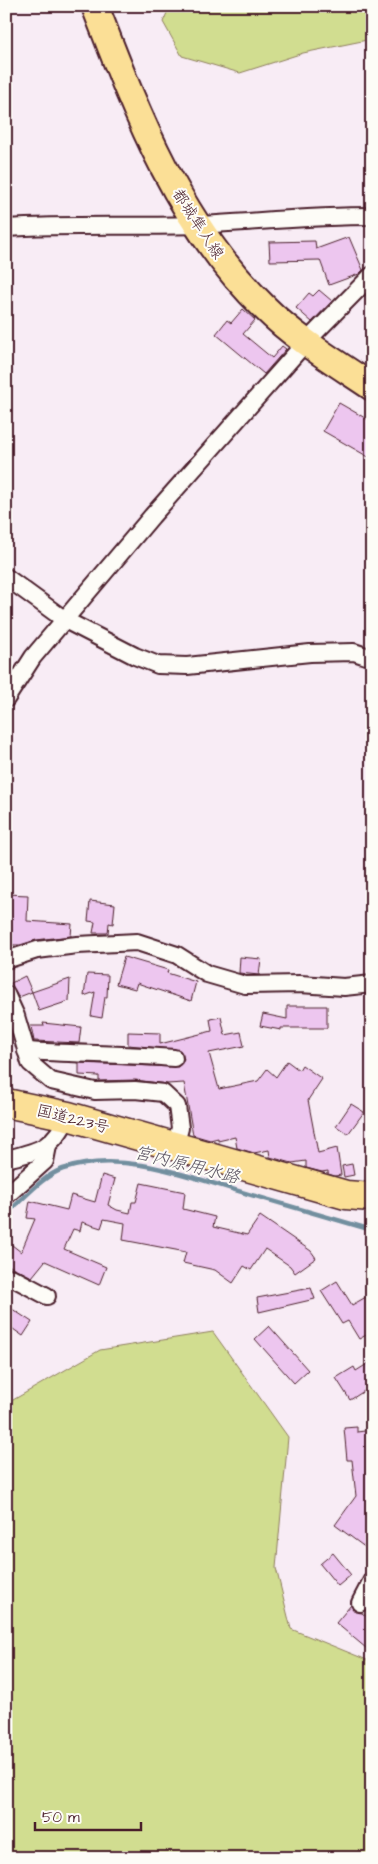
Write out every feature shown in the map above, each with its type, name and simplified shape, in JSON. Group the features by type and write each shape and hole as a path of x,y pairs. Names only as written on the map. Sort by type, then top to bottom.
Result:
{"highway":[{"name":"国道223号","path":"6,1103 68,1116 346,1195 372,1198"}],"main road":[{"name":"都城隼人線","path":"95,6 149,139 193,221 220,260 266,310 306,342 372,387"}],"street":[{"path":"6,228 318,216 372,216"},
{"path":"6,698 33,657 152,516 306,342 372,274"},
{"path":"6,577 65,620 135,656 170,667 310,653 354,652 372,658"},
{"path":"6,960 38,950 77,944 138,942 177,955 207,974 245,985 300,984 344,987 372,984"},
{"path":"6,994 16,1016 30,1063 51,1081 94,1091 135,1090 163,1094 177,1106 180,1128 175,1146"},
{"path":"26,1051 101,1056 114,1053 174,1058"},
{"path":"6,1196 45,1161 48,1146 62,1130 68,1116"},
{"path":"6,1159 48,1146"},
{"path":"6,1278 13,1278 47,1296"},
{"path":"360,1603 372,1580"}],"green space":[{"path":"170,6 372,6 372,39 303,53 240,73 182,56 163,22"},
{"path":"213,1332 288,1437 276,1568 291,1629 372,1662 372,1858 6,1858 6,1404 100,1350"}],"building":[{"path":"349,237 363,270 359,274 329,285 320,260 270,261 269,242 315,241 316,249"},
{"path":"319,290 332,301 312,322 296,308 309,293 313,296"},
{"path":"243,309 255,320 243,334 272,358 282,346 286,349 264,374 216,334 227,320 231,323"},
{"path":"339,403 372,422 372,459 323,431"},
{"path":"6,894 28,895 27,921 72,924 71,936 36,940 20,945 7,945"},
{"path":"90,901 115,904 113,924 109,923 108,933 93,933 95,922 88,921"},
{"path":"124,957 168,970 167,973 196,982 191,1001 137,983 135,989 116,984"},
{"path":"240,957 261,959 259,975 239,973"},
{"path":"87,974 108,975 107,997 105,997 102,1018 91,1016 95,992 84,996"},
{"path":"25,976 32,992 19,997 11,983"},
{"path":"70,979 69,1001 39,1011 32,992"},
{"path":"287,1006 327,1006 327,1028 281,1028 281,1030 260,1026 263,1014 287,1019"},
{"path":"221,1017 225,1035 241,1032 244,1046 209,1053 219,1089 258,1081 267,1069 276,1077 287,1061 299,1070 302,1065 322,1079 308,1100 318,1153 337,1148 341,1175 335,1176 328,1174 328,1171 322,1172 306,1168 306,1161 292,1163 270,1157 269,1150 254,1153 237,1148 235,1137 218,1141 218,1138 210,1140 193,1135 184,1083 167,1084 135,1080 99,1081 99,1076 79,1075 79,1063 178,1067 184,1059 180,1050 128,1045 128,1032 160,1033 160,1044 212,1031 210,1019"},
{"path":"43,1023 81,1027 79,1043 34,1041 31,1026 44,1026"},
{"path":"351,1104 364,1112 348,1134 336,1126"},
{"path":"352,1164 354,1175 344,1177 342,1166"},
{"path":"102,1175 115,1179 108,1205 117,1210 130,1213 132,1202 136,1202 141,1183 185,1192 183,1209 215,1217 213,1227 247,1235 260,1216 311,1251 316,1258 295,1273 290,1266 265,1249 251,1270 244,1266 233,1283 215,1270 183,1263 186,1252 123,1240 125,1223 104,1219 101,1228 82,1222 80,1231 73,1229 64,1249 106,1267 99,1285 45,1261 32,1277 6,1264 6,1253 12,1245 21,1252 35,1219 27,1218 30,1201 67,1210 71,1195 95,1202"},
{"path":"337,1281 352,1305 366,1297 372,1305 372,1332 359,1339 348,1321 342,1324 321,1291"},
{"path":"311,1288 315,1299 259,1312 257,1298"},
{"path":"6,1305 32,1322 23,1336 6,1324"},
{"path":"269,1326 308,1370 294,1383 255,1339"},
{"path":"372,1361 372,1386 350,1400 336,1378 354,1367 356,1371"},
{"path":"357,1427 357,1432 372,1430 372,1541 366,1548 335,1525 356,1496 352,1460 347,1460 344,1428"},
{"path":"333,1553 351,1575 338,1586 320,1564"},
{"path":"351,1605 355,1612 362,1613 372,1621 372,1653 336,1623"}],"waterway":[{"name":"宮内原用水路","path":"6,1214 55,1172 86,1164 109,1162 133,1164 180,1173 372,1230"}]}
